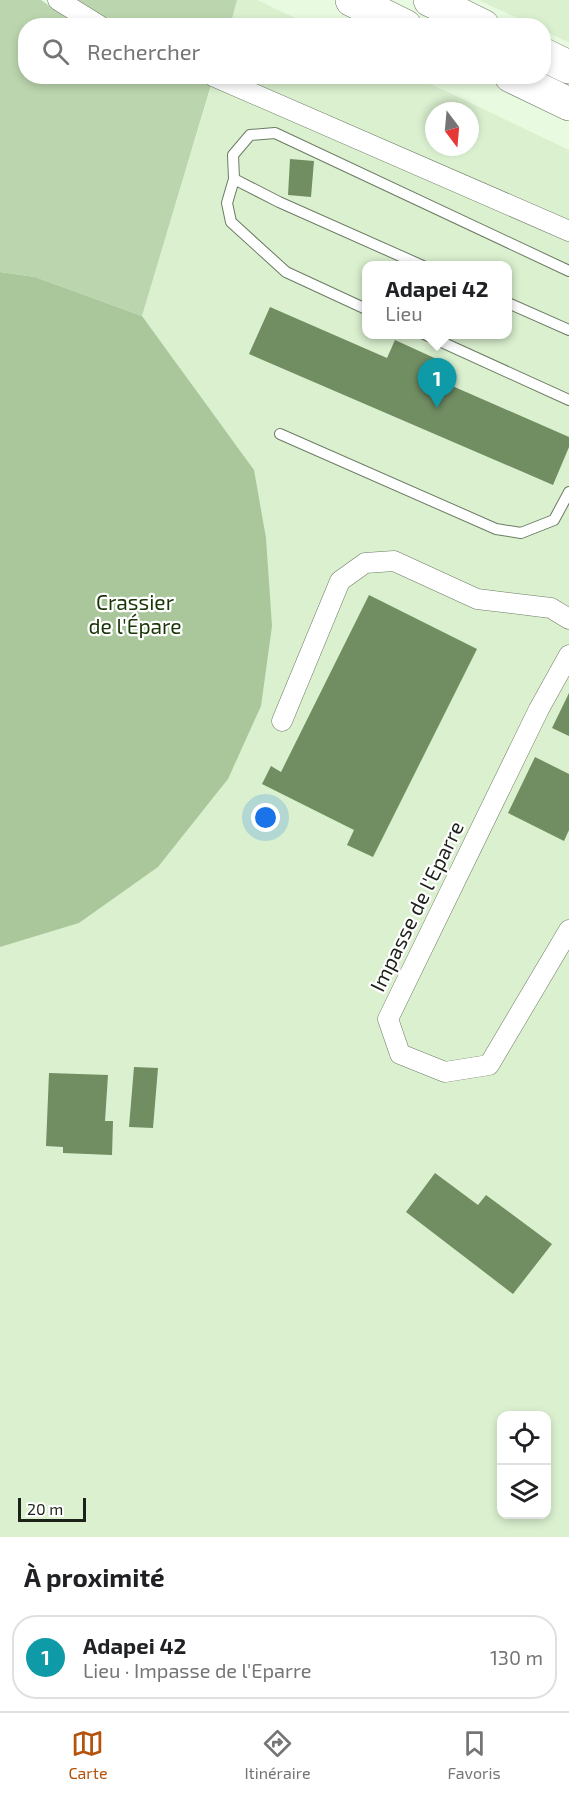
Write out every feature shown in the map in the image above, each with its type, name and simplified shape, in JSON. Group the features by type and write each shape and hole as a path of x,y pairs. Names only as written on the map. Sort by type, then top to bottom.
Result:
{"highway":[{"path":"352,0 389,18"},
{"path":"430,0 467,18"},
{"path":"551,59 569,67"},
{"path":"528,84 569,104"}],"street":[{"path":"58,0 87,18"},
{"path":"231,84 569,231"},
{"path":"282,721 340,581 364,563 394,561 477,599 551,608 569,619"},
{"name":"Impasse de l'Eparre","path":"569,655 539,709 388,1019 400,1054 445,1072 489,1065 569,930"}],"lane":[{"path":"362,307 286,272 231,222 227,203 234,179 233,155 250,135 275,133 569,271"},
{"path":"234,179 279,202 412,261"},
{"path":"512,305 569,330"},
{"path":"435,339 569,400"},
{"path":"280,434 496,529 520,533 554,520 569,492"}],"shaded area":[{"path":"0,0 41,0 67,18 18,18 18,84 211,85 142,316 35,277 0,272"},
{"path":"75,0 237,0 232,18 107,18"},
{"path":"237,0 257,0 295,18 232,18"},
{"path":"478,0 569,0 569,42 551,34 551,18 518,18"},
{"path":"212,84 431,84 468,102 425,102 425,156 479,156 479,107 569,150 569,1537 0,1537 0,947 79,923 158,867 228,779 254,470 142,316"}],"green space":[{"name":"Crassier de l'Épare","path":"0,272 35,277 142,316 254,470 266,538 272,626 261,706 228,779 158,867 79,923 0,947"}],"building":[{"path":"290,159 314,161 311,197 288,195"},
{"path":"270,307 387,358 395,340 441,361 434,378 569,437 569,447 553,485 249,354"},
{"path":"369,595 477,649 373,857 347,845 354,830 262,784 271,766 281,772"},
{"path":"569,693 569,736 552,728"},
{"path":"535,757 569,774 569,830 564,841 508,813"},
{"path":"134,1067 158,1068 153,1128 129,1127"},
{"path":"49,1073 108,1075 105,1121 113,1121 112,1155 63,1153 63,1147 46,1146"},
{"path":"435,1173 478,1205 486,1195 552,1244 513,1294 406,1212"}],"place":[{"name":"Adapei 42","path":"437,408"}]}
